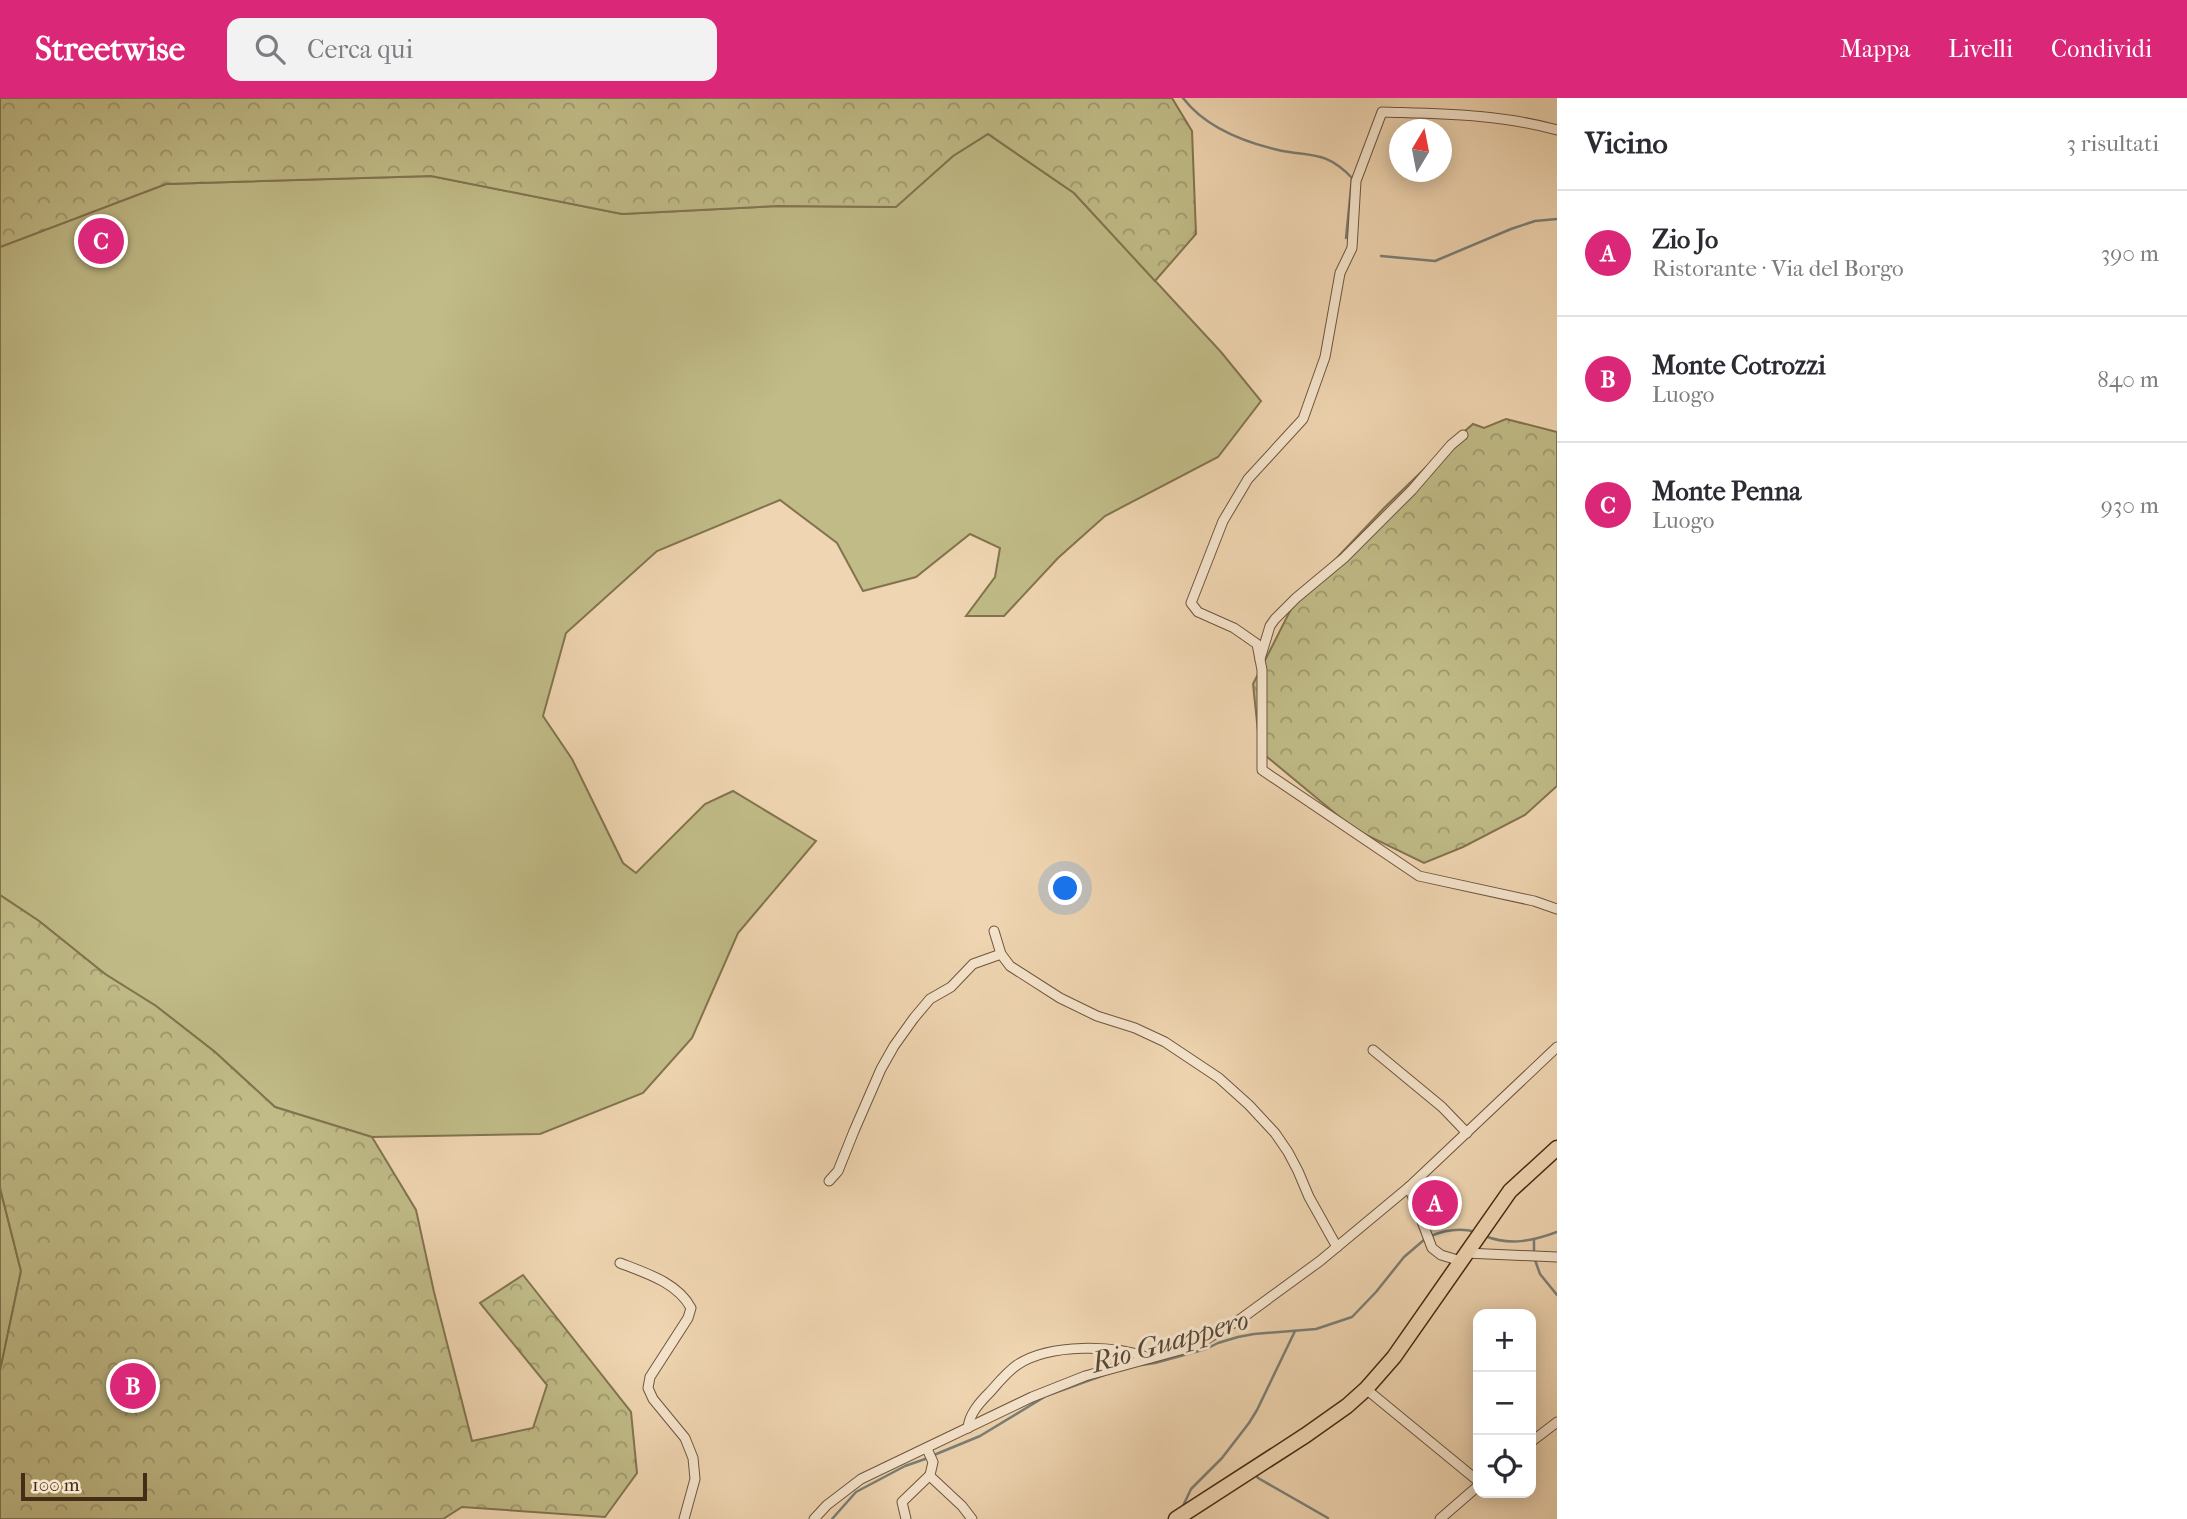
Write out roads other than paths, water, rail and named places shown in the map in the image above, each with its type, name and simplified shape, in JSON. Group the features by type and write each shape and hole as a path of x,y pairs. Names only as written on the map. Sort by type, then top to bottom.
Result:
{"main road":[{"path":"1176,1519 1347,1406 1366,1389 1394,1357 1490,1217 1522,1178 1557,1147"}],"street":[{"path":"1557,130 1507,119 1449,114 1382,113 1356,181 1352,248 1340,274 1325,357 1304,419 1248,479 1223,521 1191,603 1198,612 1234,628 1257,644 1262,670 1262,770 1419,876 1534,901 1557,909"},
{"path":"1260,661 1270,626 1275,619 1344,558 1463,435"},
{"path":"993,931 1001,954 1010,966 1060,998 1097,1016 1135,1028 1165,1042 1219,1078 1249,1105 1275,1133 1337,1247"},
{"path":"829,1181 838,1171 881,1069 914,1018 930,999 945,991 973,964 1001,954"},
{"path":"814,1519 827,1505 861,1479 927,1450 1032,1397 1085,1376 1195,1346 1242,1318 1337,1247 1409,1187 1557,1047"},
{"path":"1373,1050 1442,1107 1467,1133"},
{"path":"1409,1187 1432,1248 1441,1255 1466,1253 1557,1257"},
{"path":"620,1263 649,1274 684,1295 691,1308 688,1318 650,1377 648,1388 653,1399 685,1438 693,1458 695,1479 684,1519"},
{"path":"968,1428 970,1415 1017,1365 1048,1353 1062,1349 1115,1349 1151,1358"},
{"path":"1366,1389 1473,1478"},
{"path":"1536,1438 1557,1422"},
{"path":"906,1519 902,1502 930,1475 933,1462 927,1450"},
{"path":"930,1475 972,1519"},
{"path":"1440,1519 1473,1488"}],"waterway":[{"path":"1183,98 1202,117 1239,138 1278,150 1317,156 1343,169 1352,178 1346,238"},
{"path":"1381,256 1435,261 1511,229 1535,221 1557,219"},
{"name":"Rio Guappero","path":"1431,1236 1453,1230 1476,1232"},
{"name":"Rio Guappero","path":"1485,1236 1503,1241 1521,1241 1557,1232"},
{"name":"Rio Guappero","path":"1141,1365 1206,1349 1238,1337 1316,1329 1352,1317 1404,1257 1425,1239"},
{"path":"1534,1240 1534,1250"},
{"path":"1535,1260 1540,1274 1557,1295"},
{"path":"1183,1506 1191,1489 1222,1458 1249,1423 1295,1331"},
{"name":"Rio Guappero","path":"934,1455 980,1436 1046,1396 1104,1375"},
{"name":"Rio Guappero","path":"832,1519 856,1492 905,1466 928,1458"},
{"path":"1256,1475 1328,1518"}],"place":[{"name":"Monte Penna","path":"101,241"},
{"name":"Zio Jo","path":"1435,1203"},
{"name":"Monte Cotrozzi","path":"133,1386"}]}
